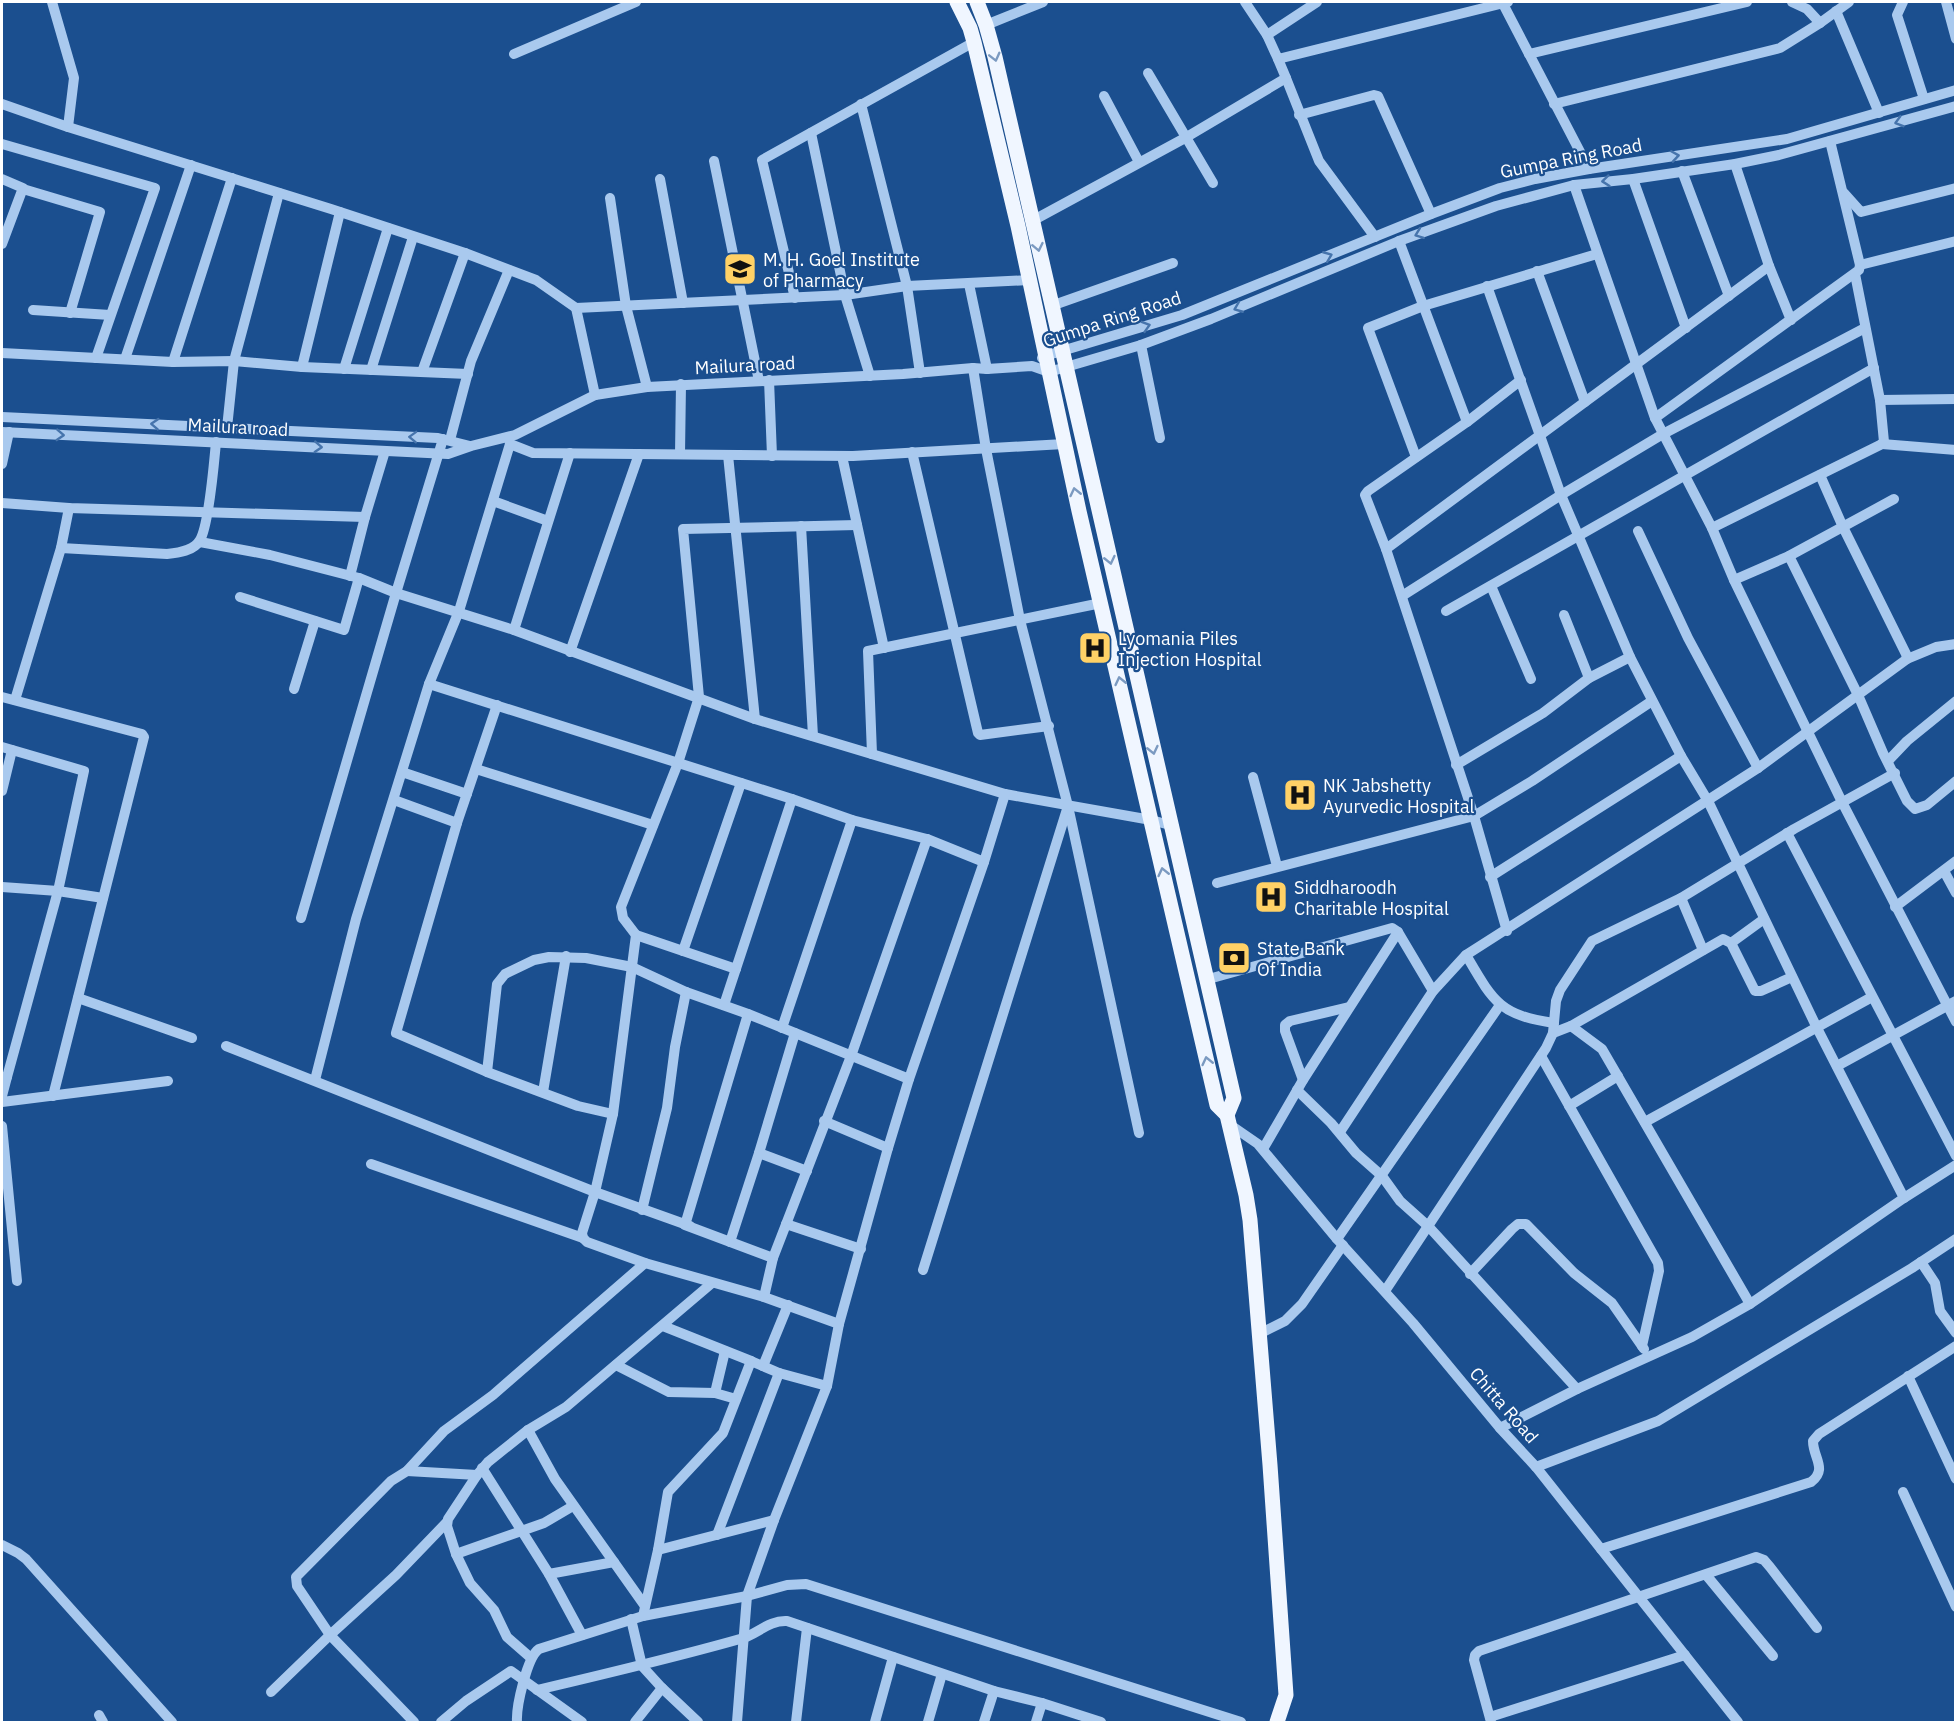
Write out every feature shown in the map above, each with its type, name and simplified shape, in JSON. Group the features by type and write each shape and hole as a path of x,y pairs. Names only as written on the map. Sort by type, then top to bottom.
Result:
{"main road":[{"path":"957,2 974,42 1064,444 1217,1105 1228,1119 1246,1195 1250,1220 1286,1695 1277,1722"},
{"path":"977,2 986,25 1032,221 1234,1098 1228,1119"}],"street":[{"path":"52,2 74,78 68,127"},
{"path":"514,54 636,2"},
{"path":"986,25 1043,2"},
{"path":"1245,2 1267,35 1278,59 1313,151 1324,170 1375,237"},
{"path":"1267,35 1317,2"},
{"path":"1278,59 1504,2 1589,169"},
{"path":"1529,54 1747,2"},
{"path":"1792,2 1808,9 1820,23"},
{"path":"1554,104 1773,51 1785,46 1849,2"},
{"path":"1903,2 1897,15 1924,99"},
{"path":"1946,2 1956,39"},
{"path":"1836,11 1879,113"},
{"path":"795,298 762,160 974,42"},
{"path":"1148,73 1213,183"},
{"path":"1032,221 1185,138 1286,78"},
{"name":"Gumpa Ring Road","path":"1032,366 1045,356 1182,315 1431,214 1517,183 1589,169 1787,138 1956,90"},
{"path":"1299,115 1374,95 1378,96 1431,214"},
{"path":"1104,96 1139,162"},
{"path":"2,104 465,253 536,280 576,308 844,296 907,286 1029,280"},
{"path":"861,104 907,286 920,373"},
{"name":"Gumpa Ring Road","path":"1032,366 1049,372 1141,345 1211,319 1399,242 1496,206 1574,185 1735,164 1830,141 1956,106"},
{"path":"811,133 844,296 870,376"},
{"path":"1830,141 1858,269 1865,328 1880,400 1884,440 1882,444"},
{"path":"2,144 155,188 96,358"},
{"path":"714,161 743,300 764,380 772,456"},
{"path":"1735,164 1769,266 1791,320"},
{"path":"125,359 191,165"},
{"path":"1682,171 1729,296"},
{"path":"174,362 232,178"},
{"path":"2,179 22,186 23,189 100,212 70,313"},
{"path":"660,179 683,303"},
{"path":"1633,179 1686,328"},
{"path":"1574,185 1662,434 1712,528 1734,580 1895,907 1952,1003 1956,1022"},
{"path":"1842,191 1861,212 1956,188"},
{"path":"2,244 23,189"},
{"path":"227,428 234,361 279,193"},
{"path":"610,198 626,306 647,387"},
{"path":"302,367 340,212"},
{"path":"344,369 388,228"},
{"path":"371,370 413,237"},
{"path":"1655,418 1858,269 1956,241"},
{"path":"1399,242 1467,422"},
{"path":"422,372 465,253"},
{"path":"1416,457 1368,328 1423,306 1598,254"},
{"path":"1051,306 1173,263"},
{"path":"1386,549 1769,266"},
{"path":"301,918 396,592 440,454 468,374 509,270"},
{"path":"1537,271 1585,402"},
{"path":"969,284 987,369"},
{"path":"1487,286 1561,495 1630,657 1681,756 1708,801 1817,1028 1904,1198"},
{"path":"576,308 596,395"},
{"path":"33,310 110,315"},
{"path":"1402,596 1662,434 1865,328"},
{"path":"1141,345 1160,438"},
{"path":"2,354 174,362 234,361 302,367 468,374"},
{"name":"Mailura road","path":"5,432 448,454 471,446 509,441 596,395 647,387 1032,366"},
{"path":"973,368 986,449 1020,620 1068,806 1139,1133"},
{"path":"1446,611 1874,368"},
{"path":"1507,931 1474,816 1402,596 1365,495 1521,380"},
{"path":"680,454 681,384"},
{"path":"1880,400 1956,399"},
{"name":"Mailura road","path":"2,417 447,439 471,446"},
{"path":"2,464 5,432"},
{"path":"315,1080 356,919 429,684 459,611 509,441 533,453 772,456 842,456 1064,444"},
{"path":"200,542 207,512 216,442"},
{"path":"1712,528 1882,444 1956,450"},
{"path":"240,597 345,630 365,518 384,450"},
{"path":"912,452 979,734 1049,726"},
{"path":"514,630 570,453"},
{"path":"570,652 639,454"},
{"path":"728,455 755,719"},
{"path":"842,456 884,648"},
{"path":"1820,475 1907,659"},
{"path":"1734,580 1789,556 1894,499"},
{"path":"493,501 548,521"},
{"path":"2,502 69,508 365,518"},
{"path":"15,700 61,548 69,508"},
{"path":"736,969 636,934 623,918 621,907 678,763 699,697 683,529 857,525"},
{"path":"801,526 813,736"},
{"path":"1638,531 1688,638 1758,768"},
{"path":"61,548 167,554 182,552 200,542 270,555 355,577 514,630 755,719 1005,795 1170,825"},
{"path":"1789,556 1858,695 1907,801 1915,809 1927,805 1956,781"},
{"path":"1491,586 1530,679"},
{"path":"872,754 868,651 1101,603"},
{"path":"1564,615 1589,678"},
{"path":"294,689 315,621"},
{"path":"1340,1132 1433,991 1466,955 1507,931 1758,768 1907,659 1936,647 1956,644"},
{"path":"1456,765 1543,713 1589,678 1630,657"},
{"path":"429,684 852,820 927,839 984,862"},
{"path":"2,697 144,736 53,1096"},
{"path":"1217,883 1474,816 1532,781 1652,701"},
{"path":"1888,760 1907,741 1956,701"},
{"path":"497,705 458,823 396,1033 487,1072 578,1106 612,1114"},
{"path":"2,785 7,749 84,771 58,891 4,1077 2,1096"},
{"path":"1490,877 1681,756"},
{"path":"476,769 653,825"},
{"path":"402,772 467,794"},
{"path":"1385,1291 1541,1056 1554,1028 1556,1001 1560,990 1592,941 1681,898 1787,833 1895,774"},
{"path":"1253,777 1277,866"},
{"path":"683,951 741,783"},
{"path":"737,1722 747,1596 774,1520 827,1386 839,1323 888,1148 1005,795"},
{"path":"724,1005 792,799"},
{"path":"394,800 458,823"},
{"path":"923,1270 1068,806"},
{"path":"782,1028 852,820"},
{"path":"1787,833 1956,1156"},
{"path":"764,1297 773,1258 851,1056 927,839"},
{"path":"1895,907 1956,861"},
{"path":"1944,871 1956,893"},
{"path":"2,888 58,891 103,898"},
{"path":"1681,898 1703,950"},
{"path":"1731,943 1764,919"},
{"path":"1206,980 1388,928 1396,929 1433,991"},
{"path":"1263,1149 1296,1090 1398,932"},
{"path":"583,1238 582,1233 595,1192 612,1114 636,934"},
{"path":"1466,955 1486,989 1500,1005 1528,1019 1554,1028 1571,1026 1723,939 1731,943 1755,991 1761,992 1792,977"},
{"path":"487,1072 497,984 500,978 534,960 566,956 632,967 686,992 748,1014 909,1079"},
{"path":"543,1092 566,956"},
{"path":"642,1210 667,1108 675,1047 686,992"},
{"path":"1645,1122 1872,997"},
{"path":"78,998 192,1038"},
{"path":"1837,1066 1952,1003"},
{"path":"1259,1334 1285,1322 1302,1304 1382,1176 1500,1005"},
{"path":"1303,1080 1285,1031 1285,1025 1290,1020 1349,1007"},
{"path":"690,1226 686,1225 748,1014"},
{"path":"1571,1026 1602,1048 1750,1304"},
{"path":"730,1242 795,1033"},
{"path":"226,1046 595,1192 773,1258"},
{"path":"1541,1056 1658,1263 1659,1271 1642,1346"},
{"path":"1569,1106 1618,1076"},
{"path":"2,1102 168,1081"},
{"path":"1296,1090 1340,1132 1356,1153 1382,1176 1400,1201 1429,1227 1578,1389"},
{"name":"Chitta Road","path":"1228,1119 1263,1149 1340,1242 1536,1467 1738,1722"},
{"path":"824,1121 888,1148"},
{"path":"2,1126 17,1281"},
{"path":"759,1153 807,1171"},
{"path":"371,1164 583,1238 587,1242 645,1263 764,1297 839,1323"},
{"path":"1500,1428 1578,1389 1692,1337 1750,1304 1956,1165"},
{"path":"786,1224 861,1249"},
{"path":"1470,1274 1512,1229 1518,1224 1526,1224 1574,1273 1612,1303 1650,1356"},
{"path":"1536,1467 1658,1421 1956,1239"},
{"path":"1921,1262 1935,1283 1940,1311 1956,1333"},
{"path":"414,1722 330,1635 297,1586 296,1576 391,1481 407,1471 444,1431 492,1395 645,1263"},
{"path":"271,1692 396,1575 447,1522 479,1472 528,1430 566,1407 712,1283"},
{"path":"763,1366 788,1305"},
{"path":"663,1326 779,1373 827,1386"},
{"path":"1601,1550 1811,1482 1818,1477 1820,1471 1813,1448 1813,1441 1819,1434 1956,1346"},
{"path":"715,1393 724,1351"},
{"path":"644,1611 668,1492 723,1433 751,1361"},
{"path":"616,1365 669,1392 715,1393 736,1399"},
{"path":"717,1535 779,1373"},
{"path":"1908,1377 1956,1479"},
{"path":"528,1430 555,1479 614,1562 644,1611"},
{"path":"407,1471 479,1472"},
{"path":"479,1472 549,1574 582,1635"},
{"path":"1903,1492 1956,1607"},
{"path":"456,1554 544,1523 573,1506"},
{"path":"658,1550 774,1520"},
{"path":"447,1522 456,1554 470,1583 494,1610 507,1637 531,1658"},
{"path":"2,1545 26,1559 172,1722"},
{"path":"1684,1655 1490,1720 1474,1660 1479,1651 1707,1576 1756,1557 1764,1560 1817,1628"},
{"path":"549,1574 614,1562"},
{"path":"1707,1576 1773,1656"},
{"path":"517,1722 517,1711 531,1658 539,1649 631,1619 644,1611 747,1596 787,1585 806,1584 1241,1722"},
{"path":"631,1619 642,1666 691,1720"},
{"path":"537,1690 642,1666 745,1638 772,1622 781,1621 994,1691 1042,1703 1085,1720 1101,1722"},
{"path":"796,1722 807,1628"},
{"path":"875,1722 893,1657"},
{"path":"441,1722 509,1671 582,1722"},
{"path":"928,1722 942,1674"},
{"path":"635,1722 662,1688"},
{"path":"984,1722 994,1691"},
{"path":"1036,1722 1042,1703"}],"place":[{"name":"M. H. Goel Institute of Pharmacy","path":"740,269"},
{"name":"Lyomania Piles Injection Hospital","path":"1095,648"},
{"name":"NK Jabshetty Ayurvedic Hospital","path":"1300,795"},
{"name":"Siddharoodh Charitable Hospital","path":"1271,897"},
{"name":"State Bank Of India","path":"1234,958"}]}
